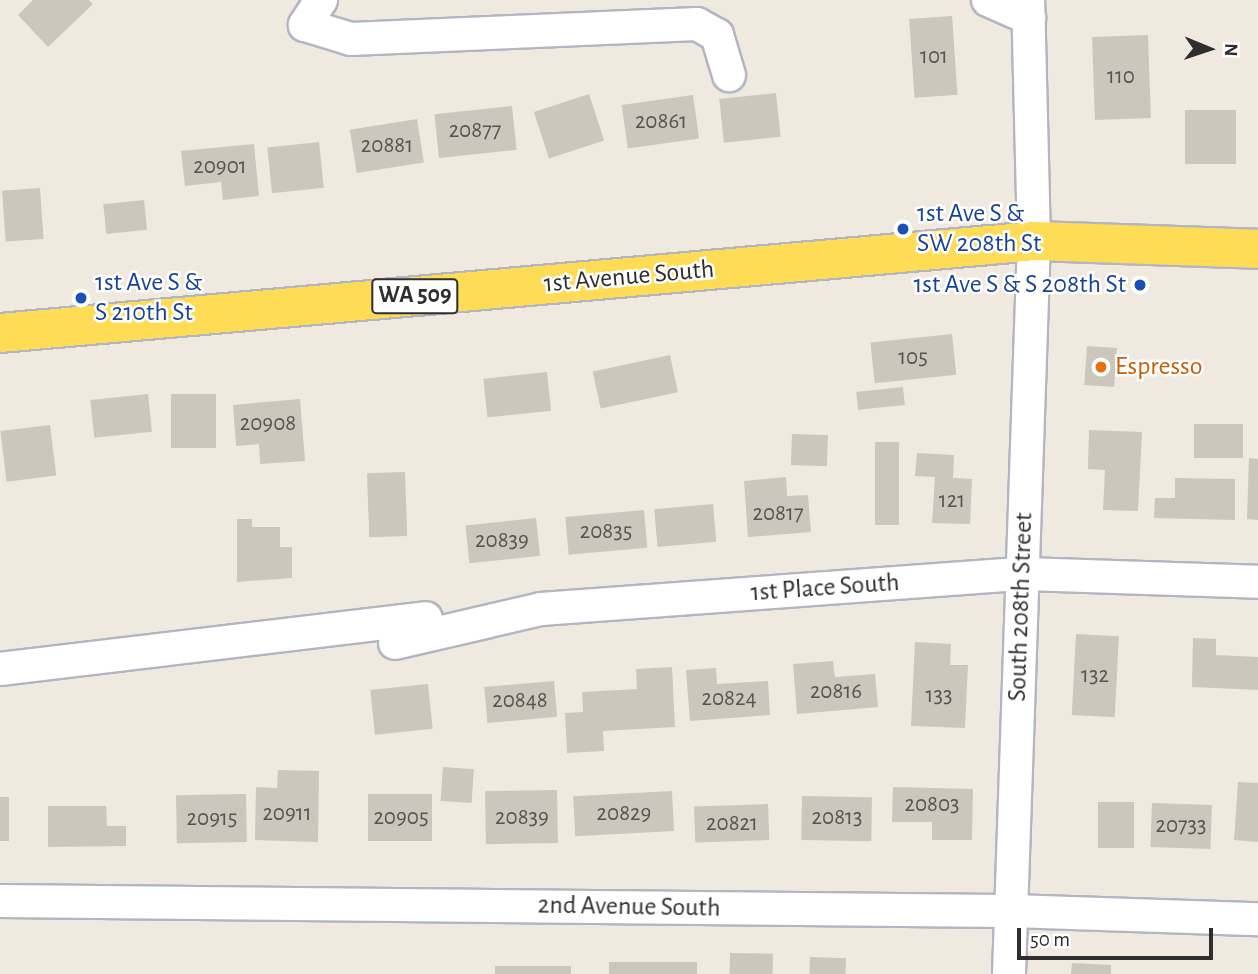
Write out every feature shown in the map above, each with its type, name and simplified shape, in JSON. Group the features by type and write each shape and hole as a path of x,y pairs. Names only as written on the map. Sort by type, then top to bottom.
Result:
{"main road":[{"name":"1st Avenue South","path":"0,334 1034,240 1258,249"}],"street":[{"path":"988,0 1028,9"},
{"name":"South 208th Street","path":"1009,974 1034,240 1028,9"},
{"path":"313,13 351,39 697,24 717,36 729,75"},
{"name":"1st Place South","path":"395,643 541,609 1022,574 1258,582"},
{"path":"0,669 436,617 475,624"},
{"name":"2nd Avenue South","path":"0,901 1012,911 1258,919"}],"building":[{"path":"33,0 89,0 93,4 48,47 18,15"},
{"path":"952,16 958,95 915,98 909,19"},
{"path":"1148,35 1151,118 1095,120 1092,37"},
{"path":"776,93 781,137 724,143 719,99"},
{"path":"589,94 604,141 549,159 534,112"},
{"path":"693,95 699,139 628,149 622,105"},
{"path":"512,106 517,150 439,158 434,114"},
{"path":"1185,110 1236,110 1236,164 1185,164"},
{"path":"417,119 424,162 357,173 350,130"},
{"path":"319,142 324,188 272,193 267,147"},
{"path":"254,144 259,196 223,200 221,182 185,186 181,151"},
{"path":"40,188 44,239 6,242 2,191"},
{"path":"144,200 147,230 106,234 103,204"},
{"path":"952,334 956,375 875,383 870,343"},
{"name":"Espresso","path":"1087,346 1117,348 1114,387 1084,385"},
{"path":"670,355 678,392 601,409 593,371"},
{"path":"547,372 551,411 487,417 483,379"},
{"path":"903,387 905,405 858,410 856,392"},
{"path":"148,394 152,432 94,438 90,400"},
{"path":"171,394 216,394 216,448 171,448"},
{"path":"300,399 305,461 260,464 259,444 236,446 233,405"},
{"path":"1194,424 1243,424 1243,458 1194,458"},
{"path":"50,425 56,476 7,482 0,431"},
{"path":"1089,430 1142,432 1138,511 1103,510 1105,470 1088,469"},
{"path":"792,434 828,435 827,466 791,465"},
{"path":"875,442 899,442 899,525 875,525"},
{"path":"917,453 954,455 953,478 972,479 970,524 932,523 935,477 915,476"},
{"path":"1249,458 1258,459 1258,520 1247,519"},
{"path":"405,472 407,536 369,537 367,473"},
{"path":"786,477 787,496 808,495 811,532 748,537 744,481"},
{"path":"1175,478 1235,479 1235,520 1154,518 1155,498 1175,498"},
{"path":"713,504 716,542 658,547 654,509"},
{"path":"644,510 647,548 569,555 565,517"},
{"path":"536,518 540,556 469,563 465,525"},
{"path":"237,519 252,519 252,527 280,527 280,547 292,547 292,578 237,582"},
{"path":"1076,634 1119,636 1115,717 1072,715"},
{"path":"1193,638 1216,639 1216,655 1258,657 1258,690 1192,687"},
{"path":"915,642 951,644 950,665 968,665 965,728 911,726"},
{"path":"833,661 835,677 875,674 878,707 797,714 793,664"},
{"path":"672,667 675,727 603,731 604,751 567,753 565,713 583,712 582,692 637,689 636,669"},
{"path":"716,668 717,684 768,681 770,715 690,721 686,670"},
{"path":"554,681 557,717 487,723 484,687"},
{"path":"428,684 433,729 375,735 370,690"},
{"path":"443,767 474,769 472,803 441,801"},
{"path":"278,770 319,771 318,842 255,840 256,787 277,788"},
{"path":"1238,782 1258,783 1258,842 1234,840"},
{"path":"893,787 973,789 972,840 932,840 932,822 892,822"},
{"path":"557,790 558,843 486,844 485,791"},
{"path":"672,791 674,831 575,836 573,796"},
{"path":"246,794 247,842 177,843 176,795"},
{"path":"368,794 432,794 432,841 368,841"},
{"path":"802,796 872,797 871,841 801,840"},
{"path":"0,797 9,797 9,841 0,841"},
{"path":"1098,802 1134,802 1134,848 1098,848"},
{"path":"1152,803 1212,805 1210,849 1150,847"},
{"path":"768,804 769,840 695,843 694,807"},
{"path":"48,806 106,806 107,826 126,826 126,846 48,847"},
{"path":"730,953 773,954 773,974 730,974"},
{"path":"810,957 846,958 845,974 809,974"},
{"path":"609,962 697,962 697,974 609,974"},
{"path":"1072,963 1111,965 1111,974 1071,974"},
{"path":"495,966 571,966 571,974 495,974"}],"place":[{"name":"1st Ave S & SW 208th St","path":"903,229"},
{"name":"1st Ave S & S 208th St","path":"1140,285"},
{"name":"1st Ave S & S 210th St","path":"81,298"},
{"name":"Espresso","path":"1101,367"}]}
